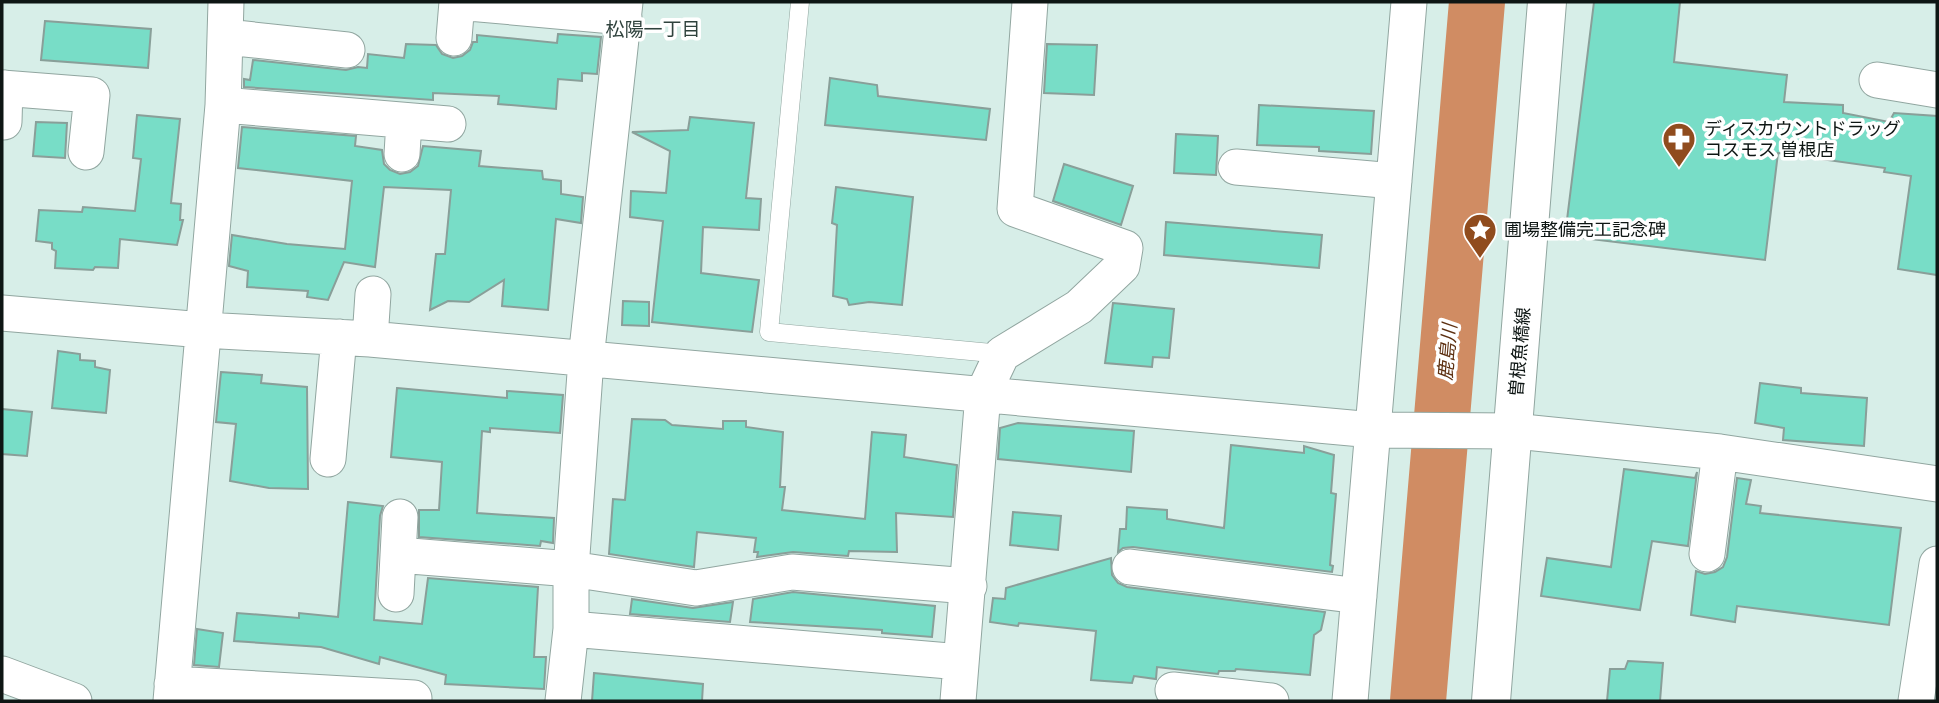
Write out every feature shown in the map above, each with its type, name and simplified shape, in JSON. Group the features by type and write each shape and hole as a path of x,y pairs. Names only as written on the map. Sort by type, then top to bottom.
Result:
{"main road":[{"name":"曽根魚橋線","path":"1491,701 1547,2"}],"street":[{"path":"226,2 223,105 172,693 414,698"},
{"path":"454,38 457,2 624,9 586,359 571,569 571,629 563,701"},
{"path":"958,701 984,394 1002,354 1079,307 1122,266 1125,248 1015,209 1030,2"},
{"path":"1350,701 1409,2"},
{"path":"226,37 347,50"},
{"path":"1877,80 1937,90"},
{"path":"4,122 3,88 92,95 86,152"},
{"path":"223,105 403,138 448,124"},
{"path":"1236,167 1394,181"},
{"path":"328,459 354,338 373,294"},
{"path":"2,313 204,330 354,338 1373,430 1514,431 1720,452 1937,484"},
{"path":"1707,554 1720,452"},
{"path":"396,594 400,517"},
{"path":"398,555 571,569 696,587 792,572 969,586"},
{"path":"1916,701 1937,564"},
{"path":"1130,567 1359,596"},
{"path":"571,629 961,662"},
{"path":"2,674 75,701"},
{"path":"1173,690 1271,701"}],"lane":[{"path":"800,2 769,332 1002,354"}],"building":[{"path":"1594,2 1680,2 1674,62 1787,75 1784,102 1843,105 1843,113 1889,122 1894,113 1937,116 1937,275 1898,269 1911,176 1884,172 1885,168 1778,153 1765,260 1565,236"},
{"path":"45,21 151,29 148,68 41,60"},
{"path":"558,34 601,37 597,74 582,73 582,81 558,79 556,109 498,104 499,96 433,93 433,100 244,87 244,79 250,80 253,60 346,70 367,68 368,54 404,58 406,44 436,45 442,54 453,58 470,50 473,42 477,42 477,35 557,43"},
{"path":"1047,44 1097,45 1094,95 1044,93"},
{"path":"830,78 877,85 878,96 990,109 986,140 825,125"},
{"path":"1259,105 1374,111 1371,154 1319,151 1319,147 1257,145"},
{"path":"137,115 180,119 171,203 181,204 180,220 183,220 177,245 120,239 118,268 55,268 56,251 52,249 52,243 36,241 39,210 82,212 83,207 135,211 141,159 133,158"},
{"path":"690,117 754,123 746,198 761,199 759,230 703,227 701,273 759,280 752,332 652,322 663,221 630,217 631,191 666,193 670,151 632,132 688,130"},
{"path":"36,122 67,123 65,158 33,156"},
{"path":"242,127 356,136 355,146 382,150 384,164 400,174 410,172 418,166 423,146 481,151 479,166 542,171 543,179 561,181 561,194 583,197 581,223 556,219 548,310 502,306 504,280 469,302 448,301 430,310 436,254 445,254 451,190 384,187 375,267 344,262 328,300 307,297 308,291 247,287 248,271 229,266 232,235 287,244 345,249 352,181 238,168"},
{"path":"1176,134 1218,136 1216,175 1174,173"},
{"path":"1064,164 1133,186 1121,225 1053,201"},
{"path":"836,187 913,197 902,305 869,302 849,305 847,299 833,296 837,225 832,223"},
{"path":"1166,222 1322,235 1319,268 1164,255"},
{"path":"623,301 649,302 649,326 622,325"},
{"path":"1113,303 1174,309 1169,358 1153,357 1152,367 1105,363"},
{"path":"58,351 80,354 80,360 95,361 95,367 110,370 106,413 52,408"},
{"path":"221,372 262,375 261,383 307,387 308,489 269,488 230,481 236,424 216,422"},
{"path":"1760,383 1801,388 1801,393 1867,398 1864,446 1783,440 1784,428 1755,423"},
{"path":"397,388 507,398 507,391 563,395 560,433 490,428 490,432 482,431 477,513 554,518 553,543 541,541 540,546 419,537 419,510 439,510 442,462 391,457"},
{"path":"2,409 32,412 27,456 2,454"},
{"path":"632,419 665,420 672,425 723,429 723,421 746,421 746,427 783,432 780,487 785,487 782,510 865,519 872,432 906,435 904,457 957,465 953,517 896,513 897,552 849,551 848,556 793,552 757,557 758,552 754,552 756,538 697,532 694,567 609,554 613,499 625,500"},
{"path":"1018,423 1134,431 1131,472 998,459 1000,428"},
{"path":"1231,445 1304,453 1304,446 1334,455 1331,493 1336,494 1330,565 1333,566 1332,572 1133,547 1123,548 1118,552 1120,529 1126,529 1127,507 1167,510 1167,519 1224,528"},
{"path":"1624,469 1695,478 1697,472 1688,546 1652,541 1640,610 1541,596 1547,558 1611,567"},
{"path":"1737,478 1751,480 1746,504 1761,506 1760,513 1901,528 1889,625 1737,606 1735,622 1691,615 1696,571 1705,574 1715,572 1723,567 1727,557"},
{"path":"348,502 383,506 380,516 374,620 422,624 428,578 538,587 534,657 546,657 544,689 445,684 446,675 380,657 379,664 321,647 234,641 237,613 299,618 299,613 338,617"},
{"path":"1013,512 1061,516 1058,550 1010,545"},
{"path":"1111,558 1112,575 1118,583 1127,587 1325,612 1321,630 1314,635 1310,675 1236,669 1219,671 1218,674 1157,667 1156,679 1134,676 1132,683 1091,680 1096,631 990,622 993,598 1005,599 1006,588"},
{"path":"793,592 935,606 932,637 882,633 882,630 750,622 753,599"},
{"path":"632,599 693,608 733,602 730,622 630,614"},
{"path":"197,629 223,633 219,667 194,665"},
{"path":"1628,661 1663,663 1660,701 1607,701 1610,669 1625,669"},
{"path":"594,673 703,684 702,701 592,701"}],"waterway":[{"name":"鹿島川","path":"1418,701 1477,2"}],"place":[{"name":"ディスカウントドラッグ コスモス 曽根店","path":"1679,169"},
{"name":"圃場整備完工記念碑","path":"1480,260"}],"district":[{"name":"松陽一丁目","path":"653,29"}]}
